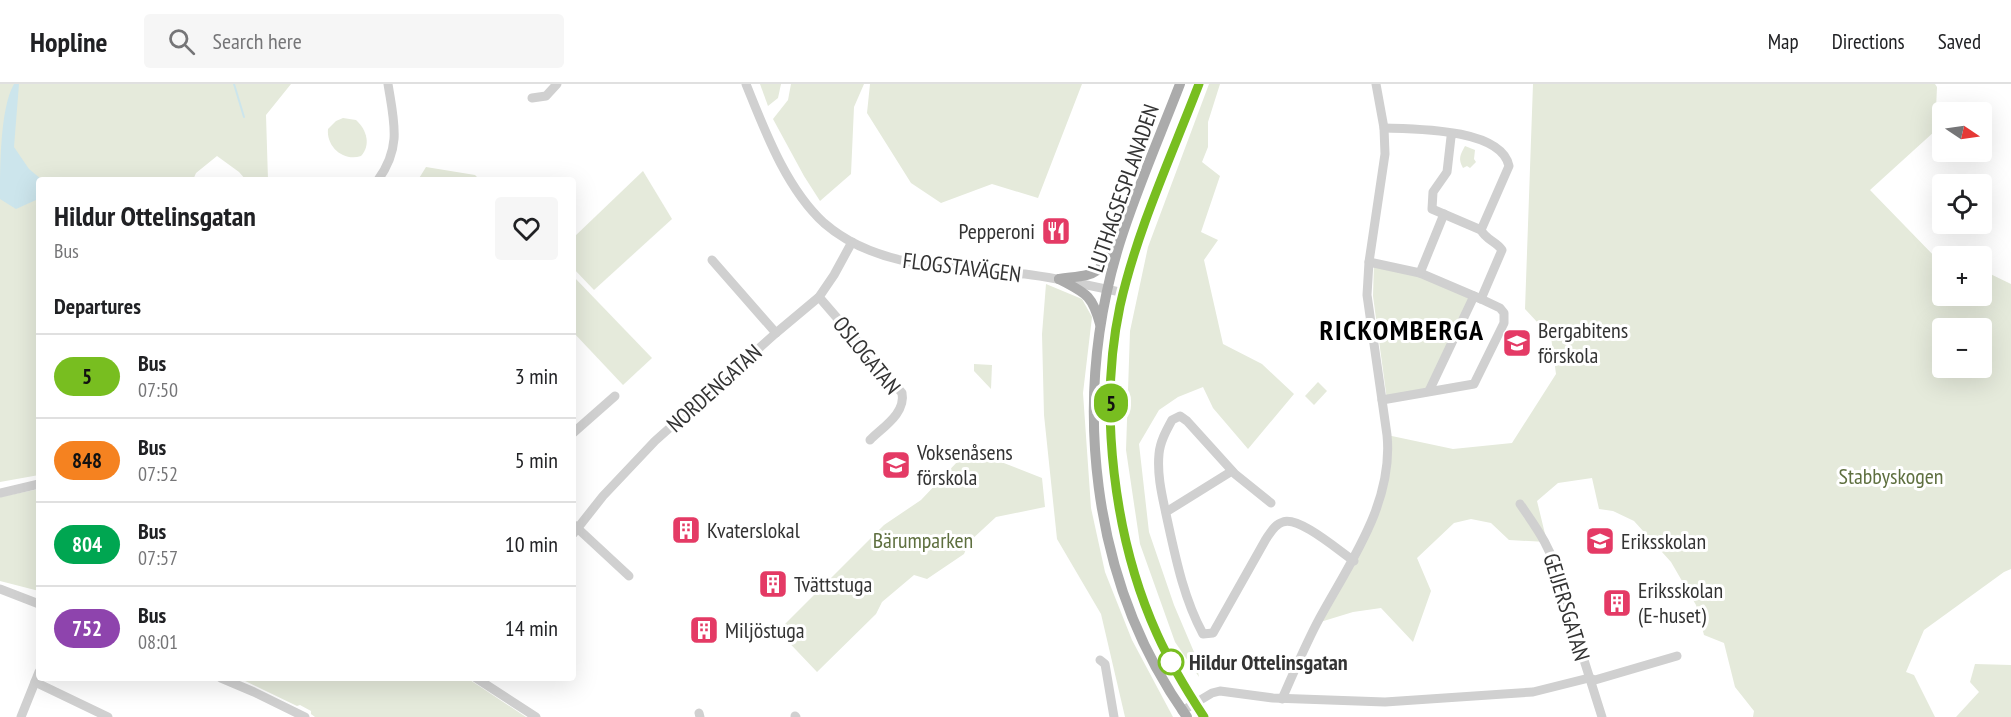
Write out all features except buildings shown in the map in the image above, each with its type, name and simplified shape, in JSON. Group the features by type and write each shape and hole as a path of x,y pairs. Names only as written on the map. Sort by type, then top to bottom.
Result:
{"main road":[{"name":"LUTHAGSESPLANADEN","path":"1180,84 1120,242 1108,290 1095,367 1094,423 1098,483 1116,574 1155,667 1185,714"},
{"name":"LUTHAGSESPLANADEN","path":"1199,84 1148,216 1124,293 1116,332 1111,377 1113,452 1120,504 1133,569 1148,612 1174,669 1204,717"},
{"path":"1059,279 1091,274 1100,270 1106,262 1134,191 1148,168"},
{"path":"1059,279 1088,296 1101,327"}],"street":[{"path":"380,177 394,151 394,127 388,84"},
{"path":"532,98 546,96 557,84"},
{"name":"FLOGSTAVÄGEN","path":"746,84 785,169 804,200 826,224 852,242 898,260 918,264 1059,279 1124,293"},
{"path":"1282,699 1317,623 1354,561 1385,478 1388,452 1367,295 1369,262 1385,154 1384,128 1376,84"},
{"path":"1384,128 1469,135 1497,149 1507,157 1509,166 1481,230"},
{"path":"1429,392 1502,249 1484,237 1481,230 1432,209 1433,192 1447,172 1453,134"},
{"path":"1420,273 1444,214"},
{"name":"NORDENGATAN","path":"576,527 631,464 819,297 852,242"},
{"path":"712,260 776,333"},
{"path":"1369,262 1420,273 1500,308 1504,314 1504,323 1474,384 1382,400"},
{"name":"OSLOGATAN","path":"819,297 902,393 901,409 870,440"},
{"path":"576,431 615,396"},
{"path":"1271,503 1232,471 1187,421 1180,416 1172,420 1159,451 1160,482 1176,562 1190,607 1203,634 1213,633 1266,539 1276,525 1285,520 1306,527 1354,561"},
{"path":"1166,512 1232,471"},
{"path":"0,493 36,485"},
{"name":"GEIJERSGATAN","path":"1520,504 1547,542 1556,562 1565,605 1602,717"},
{"path":"576,531 629,576"},
{"path":"0,589 36,603"},
{"path":"1185,714 1195,703 1220,691 1282,699 1385,702 1533,692 1589,678 1595,680 1677,656"},
{"path":"1100,660 1105,664 1114,717"},
{"path":"228,681 304,717"},
{"path":"481,681 536,717"},
{"path":"21,717 35,682 108,717"}],"green space":[{"path":"0,84 291,84 266,115 268,177 243,177 217,156 194,177 36,177 36,476 0,482"},
{"path":"760,84 781,84 778,98 768,106"},
{"path":"791,84 864,84 854,107 851,174 820,201 773,119 788,100"},
{"path":"870,84 1082,84 1038,198 992,184 941,203 911,183 867,113"},
{"path":"1209,84 1220,84 1208,122 1208,147 1202,162 1220,176 1201,232 1218,240 1204,260 1223,344 1262,364 1294,394 1248,449 1213,408 1203,387 1178,397 1159,410 1139,444 1149,532 1174,605 1194,652 1199,677 1175,642 1140,544 1126,450 1130,331 1148,247"},
{"name":"Stabbyskogen","path":"1533,84 1935,84 1936,102 1932,102 1932,134 1870,190 1932,254 1932,306 1992,306 1992,275 2011,284 2011,569 1924,630 1906,672 1914,675 1935,717 1753,717 1754,711 1735,687 1724,643 1704,635 1696,605 1671,562 1634,521 1613,511 1599,509 1592,478 1558,483 1537,501 1547,542 1509,540 1491,523 1471,519 1454,523 1417,558 1431,591 1413,642 1381,608 1353,612 1317,623 1378,501 1387,435 1453,449 1512,443 1556,374 1551,337 1525,309"},
{"path":"343,118 356,120 363,128 367,142 361,156 343,155 337,152 330,142 328,129"},
{"path":"1465,146 1475,150 1476,162 1470,168 1467,166 1463,168 1460,162"},
{"path":"426,167 477,177 420,177"},
{"path":"643,171 672,219 594,290 576,271 576,235"},
{"path":"1374,263 1420,273 1474,296 1429,391 1387,400 1373,296"},
{"path":"576,279 652,358 623,385 576,335"},
{"path":"1046,284 1082,299 1092,317 1083,393 1091,508 1105,572 1132,640 1173,717 1125,717 1101,614 1057,539 1044,415 1042,334"},
{"path":"974,364 992,365 991,389 974,371"},
{"path":"1318,382 1327,391 1314,405 1305,396"},
{"name":"Bärumparken","path":"996,460 1042,478 1045,507 996,517 969,542 964,554 927,579 914,575 882,602 876,614 817,672 778,631 884,525 921,500 958,461"},
{"path":"36,490 36,590 0,581 0,497"},
{"path":"1975,664 2011,665 2011,717 1956,717 1979,692 1970,682"},
{"path":"245,681 472,681 526,717 315,717 311,711 300,705 297,706"}],"water":[{"path":"14,84 19,84 14,147 29,169 39,177 36,177 36,200 16,209 0,199 3,123 9,95"}],"waterway":[{"path":"234,84 244,117"}],"bus line":[{"name":"5","path":"1199,84 1148,216 1120,305 1111,377 1111,422 1116,482 1133,569 1157,635 1174,669 1204,717"}],"place":[{"name":"Pepperoni","path":"1056,231"},
{"name":"Bergabitens förskola","path":"1517,343"},
{"name":"Voksenåsens förskola","path":"896,465"},
{"name":"Kvaterslokal","path":"686,530"},
{"name":"Eriksskolan","path":"1600,541"},
{"name":"Tvättstuga","path":"773,584"},
{"name":"Eriksskolan (E-huset)","path":"1617,603"},
{"name":"Miljöstuga","path":"704,630"},
{"name":"Hildur Ottelinsgatan","path":"1171,662"}],"district":[{"name":"RICKOMBERGA","path":"1402,330"}]}
